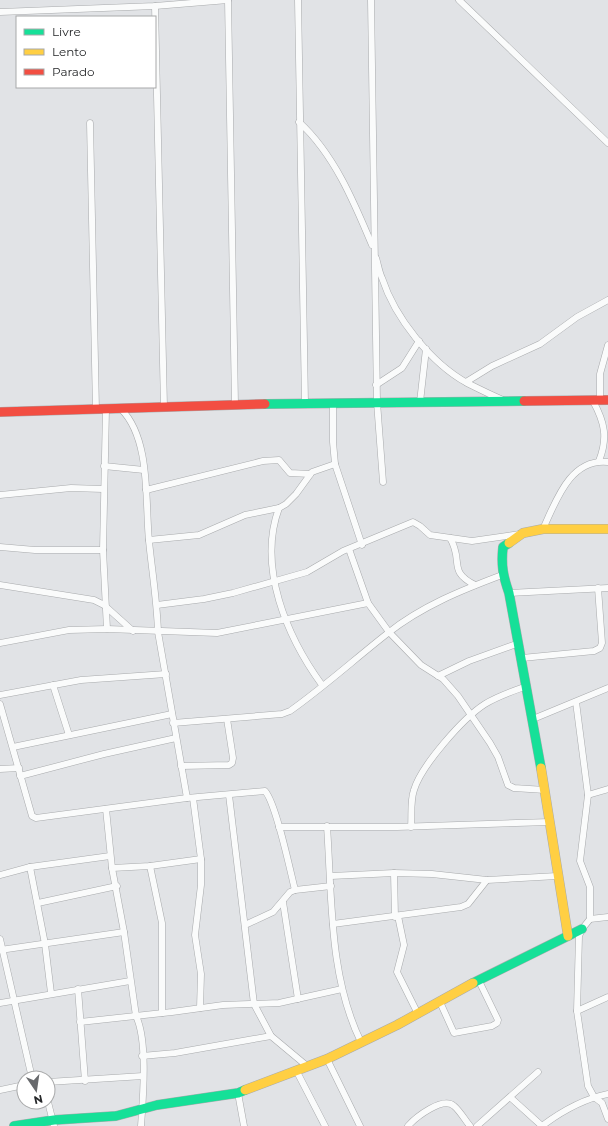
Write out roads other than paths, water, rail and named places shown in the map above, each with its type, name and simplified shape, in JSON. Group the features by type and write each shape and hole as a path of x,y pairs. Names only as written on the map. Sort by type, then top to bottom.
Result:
{"street":[{"path":"92,0 92,7"},
{"path":"0,12 92,7 155,6 228,0 235,405"},
{"path":"298,0 305,403"},
{"path":"371,0 373,249 376,385 383,482"},
{"path":"459,0 608,143"},
{"path":"155,6 155,16"},
{"path":"156,51 164,407"},
{"path":"299,122 312,133 342,179 355,203 373,249 382,279 410,330 426,349 444,366 466,382 505,401"},
{"path":"90,123 104,466 104,604 107,629"},
{"path":"466,382 492,366 540,344 577,317 608,300"},
{"path":"376,385 402,368 419,341"},
{"path":"599,461 607,443 600,401 600,374 608,345"},
{"path":"420,402 426,349"},
{"path":"0,412 333,402 600,401"},
{"path":"333,402 333,442 335,464 362,545"},
{"path":"121,409 130,418 135,427 144,470 149,540 157,605 158,632 181,766 190,798 201,859 200,900 195,935 201,974 200,1008"},
{"path":"146,490 263,461 280,460 290,473 310,474"},
{"path":"543,529 558,495 573,475 584,465 599,461 608,462"},
{"path":"149,540 199,535 245,515 279,508 286,504 296,494 310,474 316,470 335,464"},
{"path":"104,466 144,470"},
{"path":"0,495 71,488 103,489"},
{"path":"279,508 274,522 270,549 275,582 285,618 301,655 322,685"},
{"path":"264,512 274,522"},
{"path":"157,605 204,599 275,582 315,569 348,549 362,545 413,522 430,535 479,541 543,529 608,529"},
{"path":"504,547 523,533"},
{"path":"502,536 504,547 501,563 502,574 509,593 522,658 568,936"},
{"path":"450,538 456,550 459,574 463,579 475,585"},
{"path":"0,547 35,550 104,550"},
{"path":"348,549 368,603 389,632 421,665 438,676 458,696 498,758 508,785 514,788 545,790"},
{"path":"174,723 286,712 298,705 389,632 421,611 475,585 502,574"},
{"path":"0,585 82,597 104,604 133,631"},
{"path":"522,658 594,651 600,648 602,643 598,588"},
{"path":"509,593 608,588"},
{"path":"0,643 69,630 107,629 217,633 285,618 368,603"},
{"path":"438,676 469,661 519,643"},
{"path":"0,695 80,680 166,674"},
{"path":"53,685 69,735"},
{"path":"411,827 413,792 416,784 442,747 471,714 486,703 504,694 527,686"},
{"path":"533,719 608,688"},
{"path":"576,702 588,795 580,861 590,887 590,919 582,929 579,936 577,1012 588,1086 594,1097 602,1102 608,1119"},
{"path":"0,704 32,816 36,818 190,798 265,791 269,795 279,827 295,890"},
{"path":"12,747 172,714"},
{"path":"181,766 229,765 232,763 233,758 227,719"},
{"path":"20,776 104,754 176,738"},
{"path":"0,769 19,768"},
{"path":"588,795 608,789"},
{"path":"230,795 254,1004 271,1036 307,1066"},
{"path":"106,809 110,856 117,886 136,1016 141,1029 143,1076 141,1126"},
{"path":"279,827 411,827 550,822"},
{"path":"327,826 334,924 342,989 361,1042"},
{"path":"0,875 30,867 110,856"},
{"path":"112,868 150,866 201,859"},
{"path":"150,866 162,923 162,1014"},
{"path":"30,867 45,944 51,993"},
{"path":"331,876 394,873 432,874 487,880 557,876"},
{"path":"394,873 397,917 404,945 397,972 418,1014"},
{"path":"334,924 397,917 461,907 468,904 487,880"},
{"path":"38,904 117,886"},
{"path":"245,925 273,912 290,892 295,890 331,886"},
{"path":"283,902 298,999"},
{"path":"590,919 608,917"},
{"path":"14,1126 116,1116 142,1109 238,1093 327,1059 418,1014 478,981 582,929"},
{"path":"1,950 124,932"},
{"path":"0,939 1,950 30,1070"},
{"path":"0,1003 51,993 130,981"},
{"path":"440,1002 454,1033 492,1026 498,1020 478,981"},
{"path":"78,989 85,1081"},
{"path":"80,1022 162,1014 223,1005 279,1003 342,989"},
{"path":"577,1012 608,997"},
{"path":"142,1056 175,1053 271,1036"},
{"path":"327,1059 360,1126"},
{"path":"296,1070 325,1126"},
{"path":"477,1126 511,1098 538,1072"},
{"path":"56,1082 143,1076"},
{"path":"0,1090 16,1087"},
{"path":"238,1093 244,1126"},
{"path":"511,1098 542,1126 572,1107 594,1097 608,1094"},
{"path":"408,1126 419,1116 447,1102 454,1106 470,1126"},
{"path":"50,1110 54,1123"}]}
